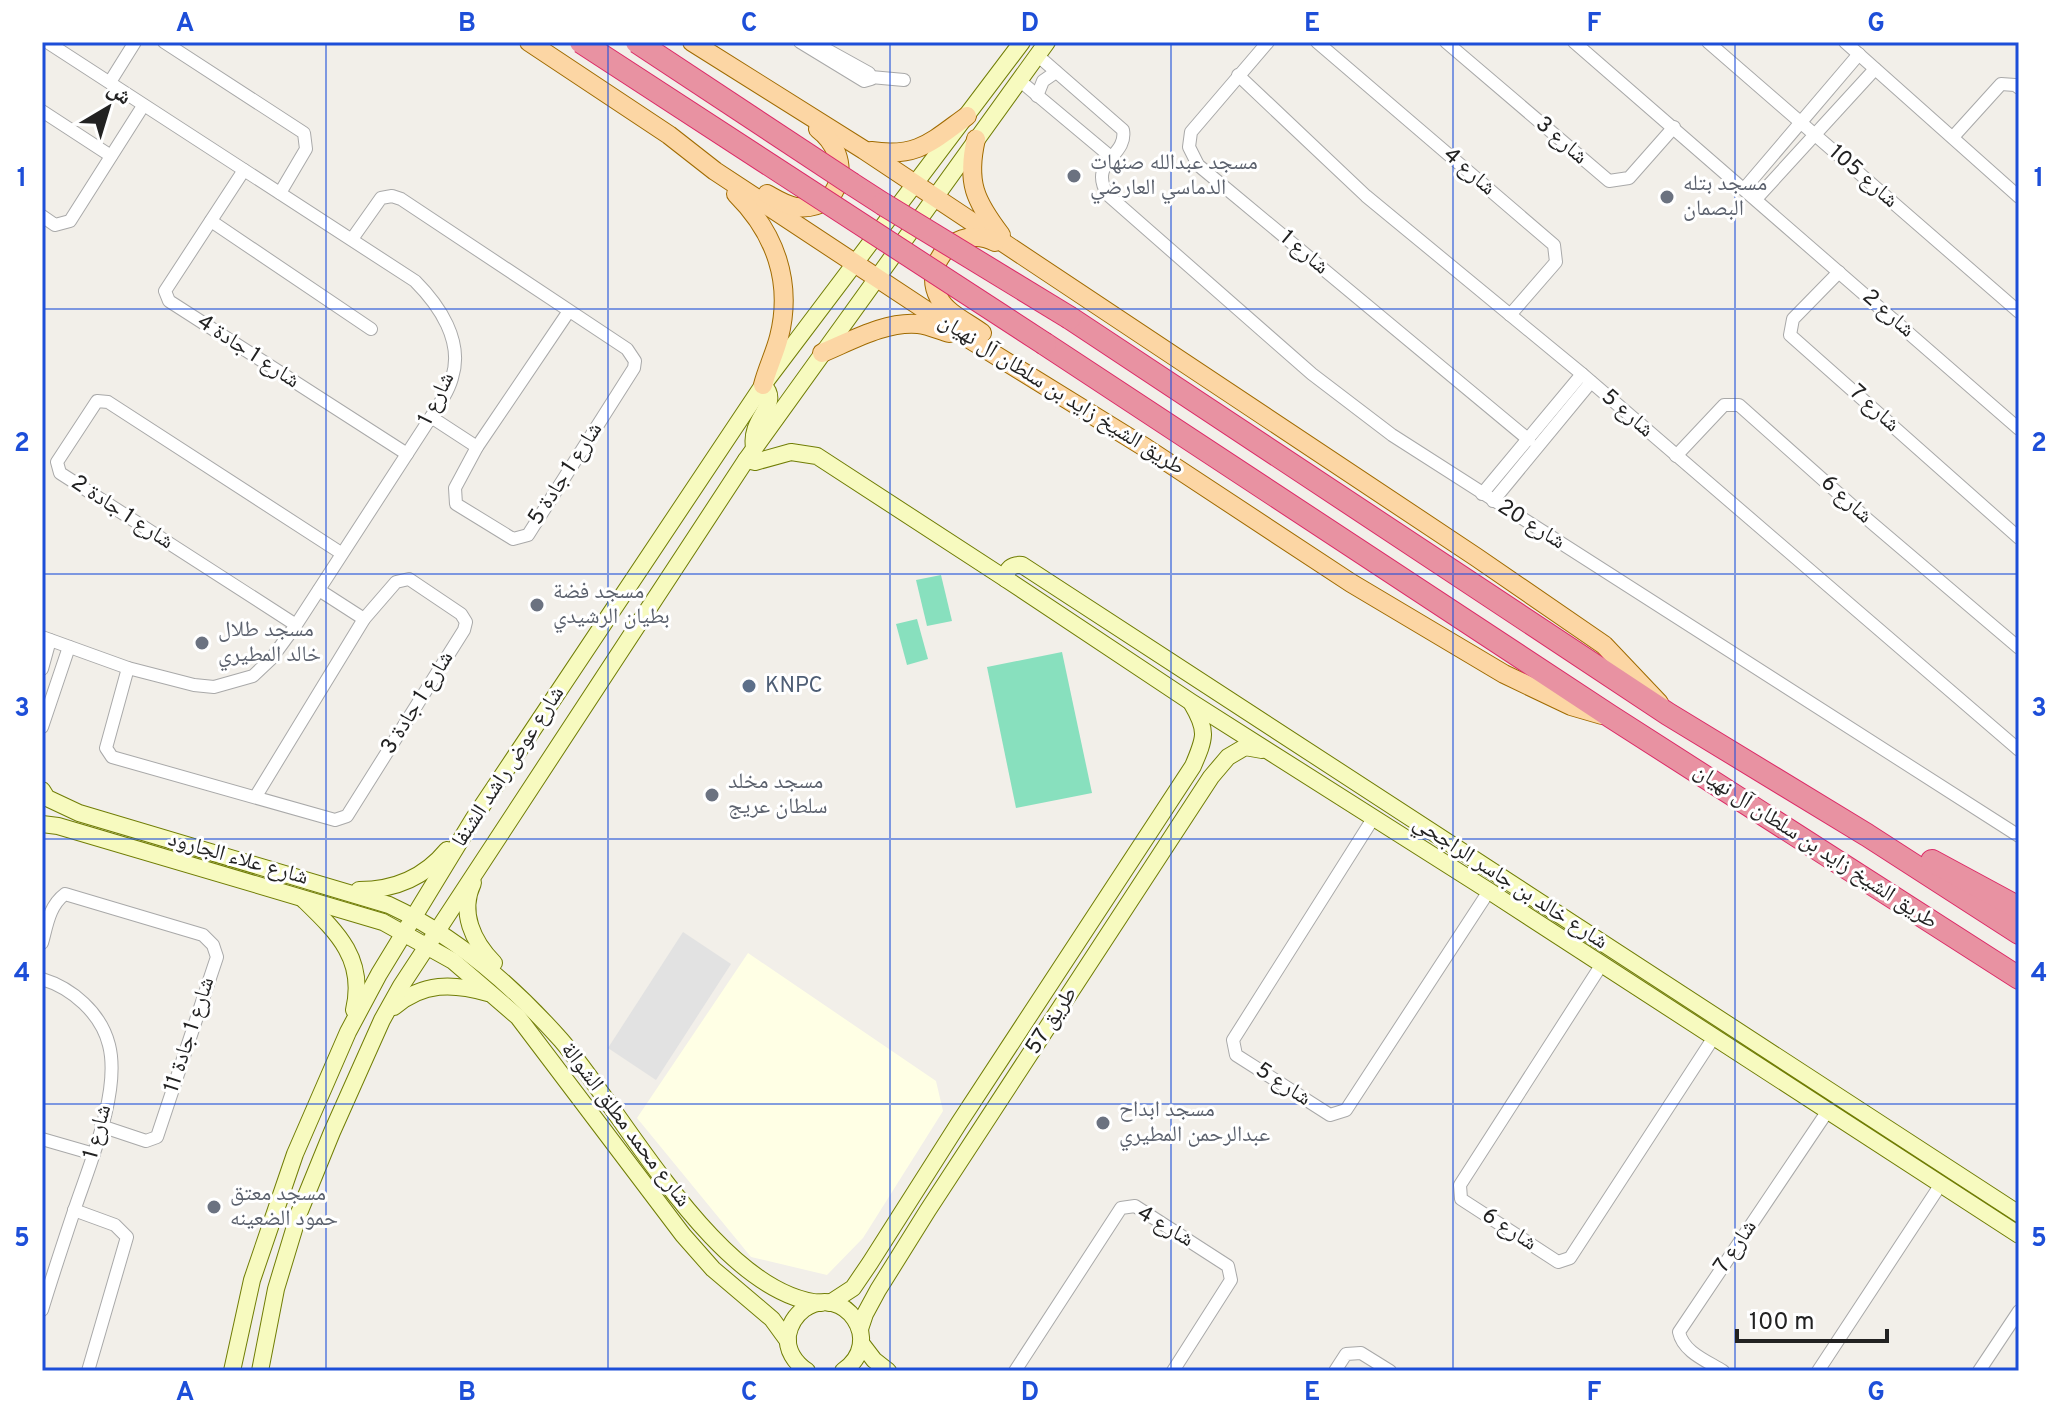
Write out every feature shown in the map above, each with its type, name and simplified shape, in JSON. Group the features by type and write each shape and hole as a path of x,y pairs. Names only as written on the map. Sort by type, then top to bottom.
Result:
{"highway":[{"name":"طريق الشيخ زايد بن سلطان آل نهيان","path":"581,42 1610,716 2019,978"},
{"name":"طريق الشيخ زايد بن سلطان آل نهيان","path":"637,42 883,204 1070,318 1668,714 1867,835 2019,933"},
{"path":"1867,835 1930,860 2019,908"}],"main road":[{"name":"طريق الشيخ زايد بن سلطان آل نهيان","path":"529,42 855,264 1146,448 1351,583 1474,658 1571,706 1610,716"},
{"name":"طريق الشيخ زايد بن سلطان آل نهيان","path":"692,42 864,150 1604,645 1668,714"},
{"path":"669,135 792,206 820,203 837,185 841,162 838,151 828,138 713,55"},
{"path":"864,150 907,153 936,138 967,116"},
{"path":"976,139 971,161 972,184 980,206 1010,247"},
{"path":"715,171 765,228 782,269 784,300 779,337 763,385"},
{"path":"1146,448 945,307 935,288 934,277 940,257 959,240 975,237 991,240 1189,366"},
{"path":"822,353 861,336 901,324 920,324 971,340"}],"street":[{"name":"شارع 1","path":"42,669 46,638 128,668 194,685 214,687 253,676 271,659 296,625 431,417 453,376 455,359 444,316 415,281 47,42"},
{"path":"110,82 135,42"},
{"path":"164,42 304,133 306,149 280,193"},
{"path":"800,42 864,81 869,81 871,77"},
{"path":"813,42 871,77 904,80"},
{"name":"شارع عوض راشد الشنفا","path":"232,1371 252,1280 305,1130 348,1032 405,932 474,818 763,385 1022,42"},
{"name":"شارع 1","path":"1268,42 1191,132 1189,147 1198,165 1529,440"},
{"name":"شارع 4","path":"1317,42 1554,245 1556,262 1510,315"},
{"name":"شارع 3","path":"1446,42 1609,181 1629,178 1674,127"},
{"name":"شارع 2","path":"1574,42 2019,429"},
{"name":"شارع 105","path":"1708,42 2019,312"},
{"path":"1845,42 2019,197"},
{"name":"شارع عوض راشد الشنفا","path":"260,1371 276,1289 299,1213 382,1020 436,929 480,868 750,454 1042,49"},
{"name":"شارع 20","path":"1042,49 1056,72 1123,130 1123,142 1104,166 1102,178 1105,189 1113,199 1338,395 1487,498 2019,836"},
{"path":"1744,189 1859,54"},
{"path":"1756,199 1875,69"},
{"path":"1037,96 1043,81 1056,72"},
{"name":"شارع 5","path":"1238,75 1366,196 1587,378 2019,750"},
{"path":"1019,80 1111,157"},
{"path":"1953,137 2001,84 2019,88"},
{"path":"42,216 55,225 70,221 143,106"},
{"path":"42,111 111,156"},
{"name":"شارع 1 جادة 4","path":"244,170 165,291 169,301 407,454"},
{"name":"شارع 1 جادة 5","path":"352,239 381,198 392,196 401,199 627,349 635,361 634,368 528,535 513,539 456,504 455,488 477,447 569,311"},
{"path":"211,221 371,329"},
{"name":"شارع 7","path":"1839,272 1793,319 1790,335 2019,538"},
{"path":"1487,498 1529,440 1587,378"},
{"path":"1487,498 1587,378"},
{"path":"750,454 755,427 771,399 770,392 763,385"},
{"name":"شارع 1 جادة 2","path":"296,625 60,473 57,462 97,401 108,402 341,553"},
{"name":"شارع 6","path":"1676,456 1724,405 1739,405 2019,648"},
{"path":"431,417 477,447"},
{"name":"شارع خالد بن جاسر الراجحي","path":"750,454 755,462 791,452 817,456 1191,702 2019,1235"},
{"name":"شارع خالد بن جاسر الراجحي","path":"1006,579 1010,568 1022,565 2019,1214"},
{"name":"شارع 1 جادة 3","path":"128,668 106,748 112,757 335,820 347,816 464,630 466,622 461,614 409,579 396,582 364,619 256,796"},
{"path":"319,590 364,619"},
{"path":"42,727 69,647"},
{"path":"537,779 549,749 600,665 594,653 585,654"},
{"name":"طريق 57","path":"788,1341 790,1327 797,1315 808,1306 826,1303 853,1288 1193,766 1204,740 1202,722 1191,702"},
{"name":"طريق 57","path":"843,1371 854,1361 865,1314 878,1290 1211,777 1228,757 1245,747 1272,752"},
{"path":"1193,766 1204,764 1211,777"},
{"path":"42,791 42,808"},
{"name":"شارع علاء الجارود","path":"42,791 47,798 79,813 345,890 389,905 436,929"},
{"name":"شارع 5","path":"1374,817 1233,1040 1236,1055 1330,1115 1346,1110 1489,891"},
{"path":"345,890 381,890 419,876 434,865 474,818"},
{"name":"شارع علاء الجارود","path":"42,824 58,826 383,922 427,945"},
{"path":"480,868 468,899 468,917 473,934 487,956 523,991 539,1016"},
{"name":"شارع 1 جادة 11","path":"42,943 50,913 57,900 65,894 203,935 213,945 217,957 157,1137 146,1141 101,1126"},
{"path":"300,896 347,947 358,991 348,1032"},
{"name":"شارع محمد مطلق الشوالة","path":"436,929 485,965 563,1042 720,1247 790,1296 826,1303"},
{"name":"شارع محمد مطلق الشوالة","path":"427,945 496,995 525,1026 637,1177 713,1269 772,1319 788,1341"},
{"name":"شارع 6","path":"1602,964 1460,1185 1461,1199 1558,1262 1570,1258 1714,1037"},
{"name":"شارع 1","path":"42,979 76,996 91,1012 109,1045 109,1091 94,1154 42,1310"},
{"path":"382,1020 408,996 430,986 461,986 496,995"},
{"path":"1759,1066 1769,1056 1769,1051"},
{"path":"1784,1083 1787,1072 1797,1069"},
{"name":"شارع 7","path":"1723,1371 1687,1348 1679,1332 1827,1112"},
{"path":"42,1139 94,1154"},
{"path":"637,1177 645,1170 650,1173 703,1239 720,1247"},
{"path":"1818,1371 1941,1184"},
{"path":"912,1198 919,1210 928,1210"},
{"name":"شارع 4","path":"1015,1371 1121,1208 1135,1206 1228,1266 1231,1280 1173,1371"},
{"path":"74,1210 115,1225 127,1237 88,1371"},
{"path":"899,1218 908,1218 917,1228"},
{"path":"42,1260 56,1264"},
{"path":"826,1303 847,1310 855,1318 874,1360 888,1371"},
{"path":"1979,1371 2019,1311"},
{"path":"788,1341 792,1365 807,1371"},
{"path":"1335,1371 1346,1354 1361,1353 1390,1371"}],"shaded area":[{"path":"683,932 731,964 656,1080 608,1048"},
{"path":"748,953 936,1081 943,1111 863,1238 827,1275 751,1257 637,1118"}],"green space":[{"path":"941,575 952,621 927,626 916,580"},
{"path":"917,619 928,659 907,665 896,624"},
{"path":"1062,652 1092,793 1016,808 987,667"}],"place":[{"name":"مسجد عبدالله صنهات الدماسي العارضي","path":"1074,176"},
{"name":"مسجد بتله البصمان","path":"1667,197"},
{"name":"مسجد فضة بطيان الرشيدي","path":"537,605"},
{"name":"مسجد طلال خالد المطيري","path":"202,643"},
{"name":"KNPC","path":"749,686"},
{"name":"مسجد مخلد سلطان عريج","path":"712,795"},
{"name":"مسجد ابداح عبدالرحمن المطيري","path":"1103,1123"},
{"name":"مسجد معتق حمود الضعينه","path":"214,1207"}]}
